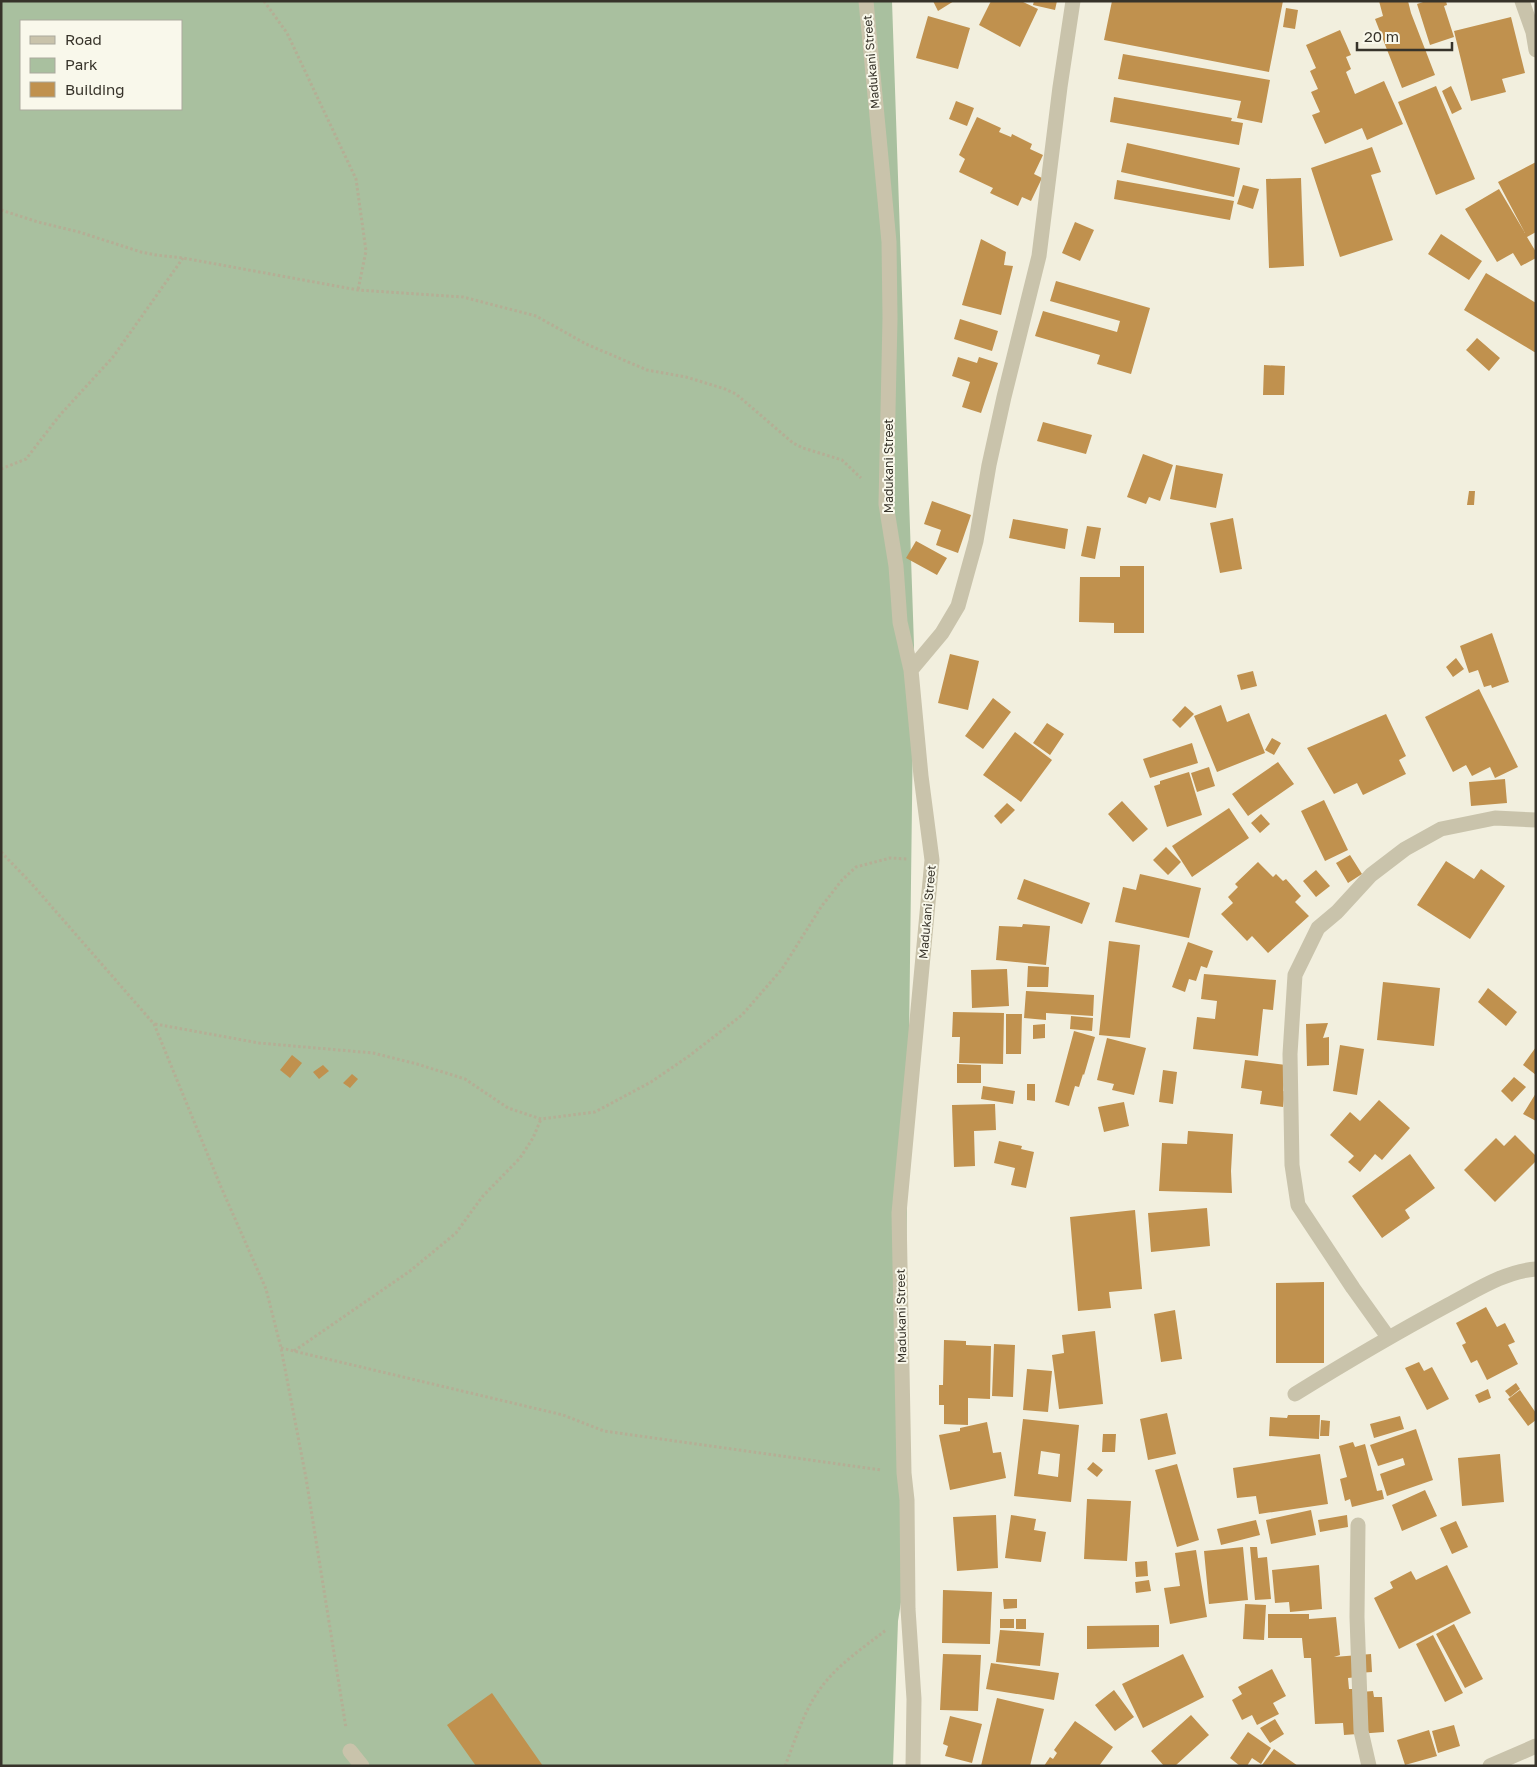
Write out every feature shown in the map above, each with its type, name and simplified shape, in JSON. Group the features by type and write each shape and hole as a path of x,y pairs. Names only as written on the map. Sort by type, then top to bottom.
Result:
{"street":[{"name":"Madukani Street","path":"866,1 889,242 890,318 886,504 896,566 900,622 912,670 921,776 932,860 899,1213 908,1610 914,1699 913,1766"},
{"path":"912,670 942,633 958,606 976,541 1002,406 1039,256 1060,87 1073,1"},
{"path":"1522,1 1533,32 1536,50"},
{"path":"1388,1337 1331,1257 1298,1205 1292,1165 1290,1054 1295,974 1318,928 1337,912 1371,875 1405,849 1441,829 1495,818 1536,820"},
{"path":"1294,1394 1388,1337 1488,1284 1525,1270 1536,1269"},
{"path":"1358,1525 1357,1617 1361,1731 1370,1766"},
{"path":"1490,1766 1536,1746"},
{"path":"350,1751 362,1766"}],"path":[{"path":"264,1 287,33 356,179 366,252 358,290"},
{"path":"1,210 141,252 358,290 463,296 536,316 586,344 647,370 686,377 736,394 793,443 842,460 886,504"},
{"path":"1,469 26,459 60,415 113,357 183,258"},
{"path":"1,852 31,883 154,1024 221,1187 266,1289 281,1348 306,1478 350,1751"},
{"path":"154,1024 259,1043 373,1053 390,1057 465,1079 508,1108 541,1119 595,1112 651,1082 689,1056 742,1015 782,970 822,907 842,880 856,867 890,858 932,860"},
{"path":"294,1351 410,1271 456,1234 482,1197 520,1158 533,1138 541,1119"},
{"path":"281,1348 563,1415 604,1431 904,1473"},
{"path":"785,1766 804,1718 820,1689 842,1665 898,1621 908,1610"}],"green space":[{"path":"1,1 892,1 914,645 902,1596 898,1621 893,1766 1,1766"}],"building":[{"path":"933,1 954,1 938,11"},
{"path":"991,1 1021,1 1038,9 1020,47 979,25"},
{"path":"1034,1 1057,1 1055,10 1033,5"},
{"path":"1112,1 1283,1 1269,72 1104,40"},
{"path":"1379,1 1408,1 1435,75 1402,88 1375,19 1383,16"},
{"path":"1426,1 1446,1 1447,5 1444,6 1454,37 1430,45 1417,4"},
{"path":"1286,8 1298,10 1295,29 1283,27"},
{"path":"928,16 970,28 958,69 916,58"},
{"path":"1511,17 1525,73 1502,79 1506,92 1471,101 1454,31"},
{"path":"1340,30 1351,55 1346,57 1351,69 1346,72 1355,94 1384,81 1403,124 1367,140 1362,128 1325,144 1312,115 1320,112 1311,92 1318,89 1310,71 1316,68 1306,45"},
{"path":"1123,54 1270,80 1262,123 1237,118 1241,101 1118,79"},
{"path":"1436,86 1475,179 1436,195 1398,102"},
{"path":"1451,86 1462,109 1452,114 1442,91"},
{"path":"1114,97 1232,118 1231,121 1243,123 1239,145 1110,122"},
{"path":"956,101 974,108 967,126 949,119"},
{"path":"977,117 1001,128 999,132 1011,137 1012,134 1032,144 1030,149 1043,155 1034,174 1042,178 1031,201 1022,197 1018,206 990,193 993,188 959,172 965,159 959,155"},
{"path":"1127,143 1240,168 1234,197 1121,172"},
{"path":"1372,147 1381,172 1371,175 1393,240 1340,257 1311,168"},
{"path":"1536,162 1536,232 1527,237 1536,252 1536,258 1521,266 1513,253 1497,262 1465,209 1499,189 1525,233 1498,182"},
{"path":"1301,178 1304,266 1269,268 1266,179"},
{"path":"1117,180 1234,201 1230,220 1114,199"},
{"path":"1243,185 1259,189 1253,209 1237,204"},
{"path":"1075,222 1094,230 1080,261 1062,253"},
{"path":"1441,234 1482,261 1469,280 1428,254"},
{"path":"981,239 1006,252 1004,265 1013,266 1001,315 962,305"},
{"path":"1486,273 1536,303 1536,353 1464,310"},
{"path":"1056,281 1150,308 1131,374 1097,364 1100,355 1035,336 1043,311 1117,332 1120,321 1050,301"},
{"path":"960,319 998,331 992,351 954,339"},
{"path":"1477,338 1500,358 1489,371 1466,350"},
{"path":"958,357 977,363 979,357 998,363 981,413 962,407 970,382 952,376"},
{"path":"1264,365 1285,366 1284,395 1263,395"},
{"path":"1043,422 1092,435 1086,454 1037,441"},
{"path":"1143,454 1173,465 1160,501 1149,497 1146,504 1127,497"},
{"path":"1176,465 1223,474 1216,508 1170,499"},
{"path":"1469,491 1475,491 1474,505 1467,505"},
{"path":"932,501 971,515 958,553 936,545 941,530 924,524"},
{"path":"1233,518 1242,569 1220,573 1210,523"},
{"path":"1013,519 1068,529 1065,549 1009,538"},
{"path":"1087,526 1101,528 1095,559 1081,556"},
{"path":"916,541 947,558 937,575 906,558"},
{"path":"1120,566 1144,566 1144,633 1114,633 1114,623 1079,622 1080,577 1120,577"},
{"path":"1492,633 1509,682 1492,688 1491,685 1484,687 1478,670 1469,673 1460,646"},
{"path":"950,654 979,661 968,710 938,703"},
{"path":"1456,658 1464,669 1453,677 1446,667"},
{"path":"1253,671 1257,686 1241,690 1237,675"},
{"path":"1479,689 1518,767 1495,778 1490,767 1472,776 1466,765 1453,772 1425,717"},
{"path":"993,698 1011,712 983,749 965,736"},
{"path":"1221,705 1227,722 1249,713 1265,753 1217,772 1194,716"},
{"path":"1185,706 1194,714 1180,728 1172,720"},
{"path":"1386,714 1406,756 1399,760 1406,774 1363,795 1357,783 1334,794 1307,748"},
{"path":"1047,723 1064,734 1050,755 1033,743"},
{"path":"1015,732 1052,760 1021,802 983,775"},
{"path":"1272,738 1281,743 1274,755 1265,750"},
{"path":"1192,743 1198,763 1150,778 1143,759"},
{"path":"1278,762 1294,784 1248,816 1232,794"},
{"path":"1209,767 1215,786 1197,792 1191,773"},
{"path":"1189,772 1202,815 1167,827 1154,786 1160,784 1160,781"},
{"path":"1505,779 1507,803 1471,806 1469,782"},
{"path":"1324,800 1348,850 1325,861 1301,811"},
{"path":"1122,801 1148,829 1133,842 1108,814"},
{"path":"1007,803 1015,810 1001,824 994,816"},
{"path":"1229,808 1249,838 1192,877 1172,846"},
{"path":"1261,814 1270,824 1260,833 1251,823"},
{"path":"1166,847 1181,862 1168,875 1153,860"},
{"path":"1350,855 1362,874 1348,883 1336,863"},
{"path":"1446,861 1474,879 1481,869 1505,886 1470,939 1417,905"},
{"path":"1258,862 1273,877 1276,874 1283,881 1286,879 1301,896 1295,902 1309,916 1268,953 1252,936 1247,941 1221,914 1233,903 1228,897 1238,887 1235,884"},
{"path":"1316,870 1330,886 1316,897 1303,881"},
{"path":"1140,874 1201,888 1189,938 1115,922 1123,887 1136,890"},
{"path":"1024,879 1090,903 1082,924 1017,899"},
{"path":"1023,924 1050,926 1046,965 996,960 999,926 1022,927"},
{"path":"1109,941 1140,945 1130,1038 1099,1035"},
{"path":"1188,942 1213,951 1207,968 1201,966 1196,981 1189,979 1185,992 1172,987"},
{"path":"1028,966 1049,967 1048,987 1027,987"},
{"path":"1007,969 1009,1006 972,1008 971,970"},
{"path":"1204,974 1276,980 1273,1010 1263,1009 1258,1056 1193,1049 1197,1017 1215,1019 1217,1001 1201,999"},
{"path":"1383,982 1440,988 1434,1046 1377,1040"},
{"path":"1488,988 1517,1012 1506,1026 1478,1002"},
{"path":"1026,991 1094,995 1093,1016 1046,1013 1046,1020 1024,1018"},
{"path":"953,1012 1004,1013 1003,1064 959,1063 960,1037 952,1037"},
{"path":"1006,1014 1022,1014 1021,1054 1006,1054"},
{"path":"1071,1016 1093,1018 1092,1031 1070,1029"},
{"path":"1328,1023 1323,1038 1329,1037 1329,1065 1307,1066 1306,1024"},
{"path":"1045,1024 1045,1038 1033,1039 1033,1025"},
{"path":"1074,1031 1095,1037 1084,1075 1079,1087 1075,1086 1069,1106 1055,1102"},
{"path":"1107,1038 1146,1048 1134,1095 1112,1090 1114,1084 1097,1080"},
{"path":"1340,1045 1364,1049 1357,1095 1333,1091"},
{"path":"1536,1047 1536,1075 1523,1065"},
{"path":"292,1055 302,1063 290,1078 280,1070"},
{"path":"1245,1060 1286,1065 1283,1107 1260,1104 1262,1091 1241,1088"},
{"path":"957,1064 981,1065 981,1083 957,1083"},
{"path":"323,1065 329,1071 319,1079 313,1072"},
{"path":"1163,1070 1177,1072 1173,1104 1159,1102"},
{"path":"352,1074 358,1079 350,1088 343,1083"},
{"path":"1514,1077 1526,1087 1512,1102 1501,1091"},
{"path":"1027,1084 1035,1084 1035,1101 1027,1100"},
{"path":"983,1086 1015,1091 1013,1104 981,1099"},
{"path":"1536,1093 1536,1121 1523,1114"},
{"path":"1379,1100 1410,1128 1382,1160 1375,1154 1360,1172 1348,1162 1354,1156 1330,1135 1350,1112 1360,1121"},
{"path":"1124,1102 1129,1126 1104,1132 1098,1107"},
{"path":"995,1104 996,1130 974,1131 975,1166 954,1167 952,1105"},
{"path":"1188,1131 1233,1134 1232,1193 1159,1191 1162,1143 1187,1144"},
{"path":"1515,1135 1536,1156 1536,1161 1495,1202 1464,1170 1496,1138 1504,1146"},
{"path":"999,1141 1022,1146 1021,1149 1034,1152 1026,1188 1011,1185 1015,1168 994,1163"},
{"path":"1410,1154 1435,1188 1405,1210 1410,1218 1382,1238 1352,1196"},
{"path":"1207,1208 1210,1246 1151,1252 1148,1213"},
{"path":"1135,1210 1142,1289 1109,1292 1111,1308 1078,1311 1070,1217"},
{"path":"1324,1282 1324,1363 1276,1363 1276,1283"},
{"path":"1486,1307 1497,1327 1505,1323 1515,1342 1508,1345 1518,1364 1487,1380 1477,1360 1471,1363 1462,1345 1466,1343 1456,1323"},
{"path":"1175,1310 1182,1359 1161,1362 1154,1314"},
{"path":"1095,1331 1103,1404 1059,1409 1052,1355 1064,1353 1062,1335"},
{"path":"944,1340 966,1341 966,1345 991,1346 990,1399 968,1398 968,1425 944,1424 944,1405 939,1405 939,1385 943,1385"},
{"path":"994,1344 1015,1345 1013,1397 992,1396"},
{"path":"1419,1362 1424,1371 1432,1367 1449,1399 1427,1410 1405,1368"},
{"path":"1027,1369 1052,1371 1048,1412 1023,1410"},
{"path":"1516,1383 1520,1389 1510,1397 1505,1391"},
{"path":"1488,1389 1491,1398 1479,1403 1475,1395"},
{"path":"1520,1390 1536,1413 1536,1420 1528,1426 1508,1399"},
{"path":"1167,1413 1176,1454 1148,1460 1140,1419"},
{"path":"1288,1415 1320,1415 1319,1439 1269,1436 1270,1417 1287,1418"},
{"path":"1400,1416 1404,1429 1374,1438 1370,1424"},
{"path":"1023,1419 1079,1425 1071,1502 1014,1496","holes":["1041,1451 1060,1454 1058,1477 1038,1474"]},
{"path":"1321,1420 1330,1421 1329,1436 1320,1436"},
{"path":"987,1422 993,1453 1001,1452 1006,1478 950,1490 939,1435 960,1431 960,1428"},
{"path":"1416,1429 1433,1480 1387,1496 1380,1474 1405,1465 1403,1458 1378,1466 1370,1445"},
{"path":"1103,1434 1116,1434 1115,1452 1102,1452"},
{"path":"1353,1442 1355,1447 1365,1444 1377,1491 1382,1490 1384,1499 1352,1507 1350,1499 1345,1501 1340,1479 1347,1477 1339,1446"},
{"path":"1320,1454 1328,1504 1259,1514 1256,1496 1237,1498 1233,1468"},
{"path":"1500,1454 1504,1502 1462,1506 1458,1458"},
{"path":"1093,1462 1103,1470 1097,1477 1087,1469"},
{"path":"1177,1464 1199,1540 1177,1547 1155,1470"},
{"path":"1425,1490 1437,1516 1402,1531 1392,1505"},
{"path":"1087,1499 1131,1501 1127,1561 1084,1559"},
{"path":"1311,1510 1316,1535 1271,1544 1266,1520"},
{"path":"996,1515 998,1568 957,1571 953,1517"},
{"path":"1011,1515 1036,1519 1034,1530 1046,1532 1041,1562 1005,1558"},
{"path":"1347,1515 1348,1527 1320,1532 1318,1520"},
{"path":"1256,1520 1260,1535 1221,1545 1217,1529"},
{"path":"1456,1521 1468,1547 1452,1554 1440,1528"},
{"path":"1243,1547 1248,1600 1209,1604 1204,1551"},
{"path":"1250,1547 1257,1547 1258,1558 1267,1557 1271,1599 1255,1600"},
{"path":"1196,1550 1207,1617 1170,1624 1164,1588 1180,1586 1175,1553"},
{"path":"1147,1561 1148,1576 1136,1577 1135,1562"},
{"path":"1319,1565 1322,1609 1290,1612 1289,1602 1275,1603 1272,1570"},
{"path":"1447,1565 1471,1613 1399,1649 1374,1598 1393,1588 1390,1582 1411,1571 1416,1580"},
{"path":"1149,1580 1151,1591 1136,1593 1135,1582"},
{"path":"943,1590 992,1592 990,1644 942,1643"},
{"path":"1003,1599 1017,1599 1017,1608 1004,1609"},
{"path":"1245,1604 1266,1605 1264,1640 1243,1639"},
{"path":"1268,1614 1309,1614 1309,1619 1336,1617 1340,1655 1334,1657 1371,1654 1372,1672 1358,1673 1358,1677 1348,1678 1349,1689 1360,1689 1361,1692 1373,1691 1374,1697 1382,1697 1384,1732 1344,1735 1343,1723 1315,1724 1311,1658 1304,1658 1302,1638 1268,1638"},
{"path":"1000,1619 1014,1619 1014,1628 1000,1628"},
{"path":"1016,1619 1026,1619 1026,1629 1016,1629"},
{"path":"1454,1624 1483,1679 1465,1688 1436,1634"},
{"path":"1159,1625 1159,1647 1087,1649 1087,1626"},
{"path":"1000,1630 1044,1633 1040,1666 996,1662"},
{"path":"1433,1635 1463,1693 1445,1702 1416,1644"},
{"path":"943,1654 981,1655 978,1711 940,1710"},
{"path":"1183,1654 1204,1697 1143,1728 1122,1684"},
{"path":"991,1663 1059,1673 1054,1700 986,1689"},
{"path":"1272,1669 1286,1696 1273,1703 1279,1714 1257,1725 1252,1715 1242,1720 1232,1700 1242,1694 1238,1687"},
{"path":"1114,1690 1134,1717 1115,1731 1095,1705"},
{"path":"492,1693 543,1766 476,1766 447,1725"},
{"path":"997,1698 1044,1709 1030,1766 981,1766"},
{"path":"1191,1715 1209,1735 1175,1766 1164,1766 1151,1751"},
{"path":"950,1716 982,1724 972,1763 945,1756 948,1746 943,1744"},
{"path":"1275,1719 1284,1734 1270,1743 1260,1728"},
{"path":"1075,1721 1113,1747 1099,1766 1044,1766 1050,1757 1053,1759 1057,1753 1054,1750"},
{"path":"1454,1725 1460,1746 1438,1753 1432,1731"},
{"path":"1429,1730 1437,1756 1405,1765 1397,1740"},
{"path":"1248,1732 1271,1748 1261,1764 1252,1758 1247,1766 1240,1766 1230,1758"},
{"path":"1274,1749 1298,1766 1262,1765"}]}
